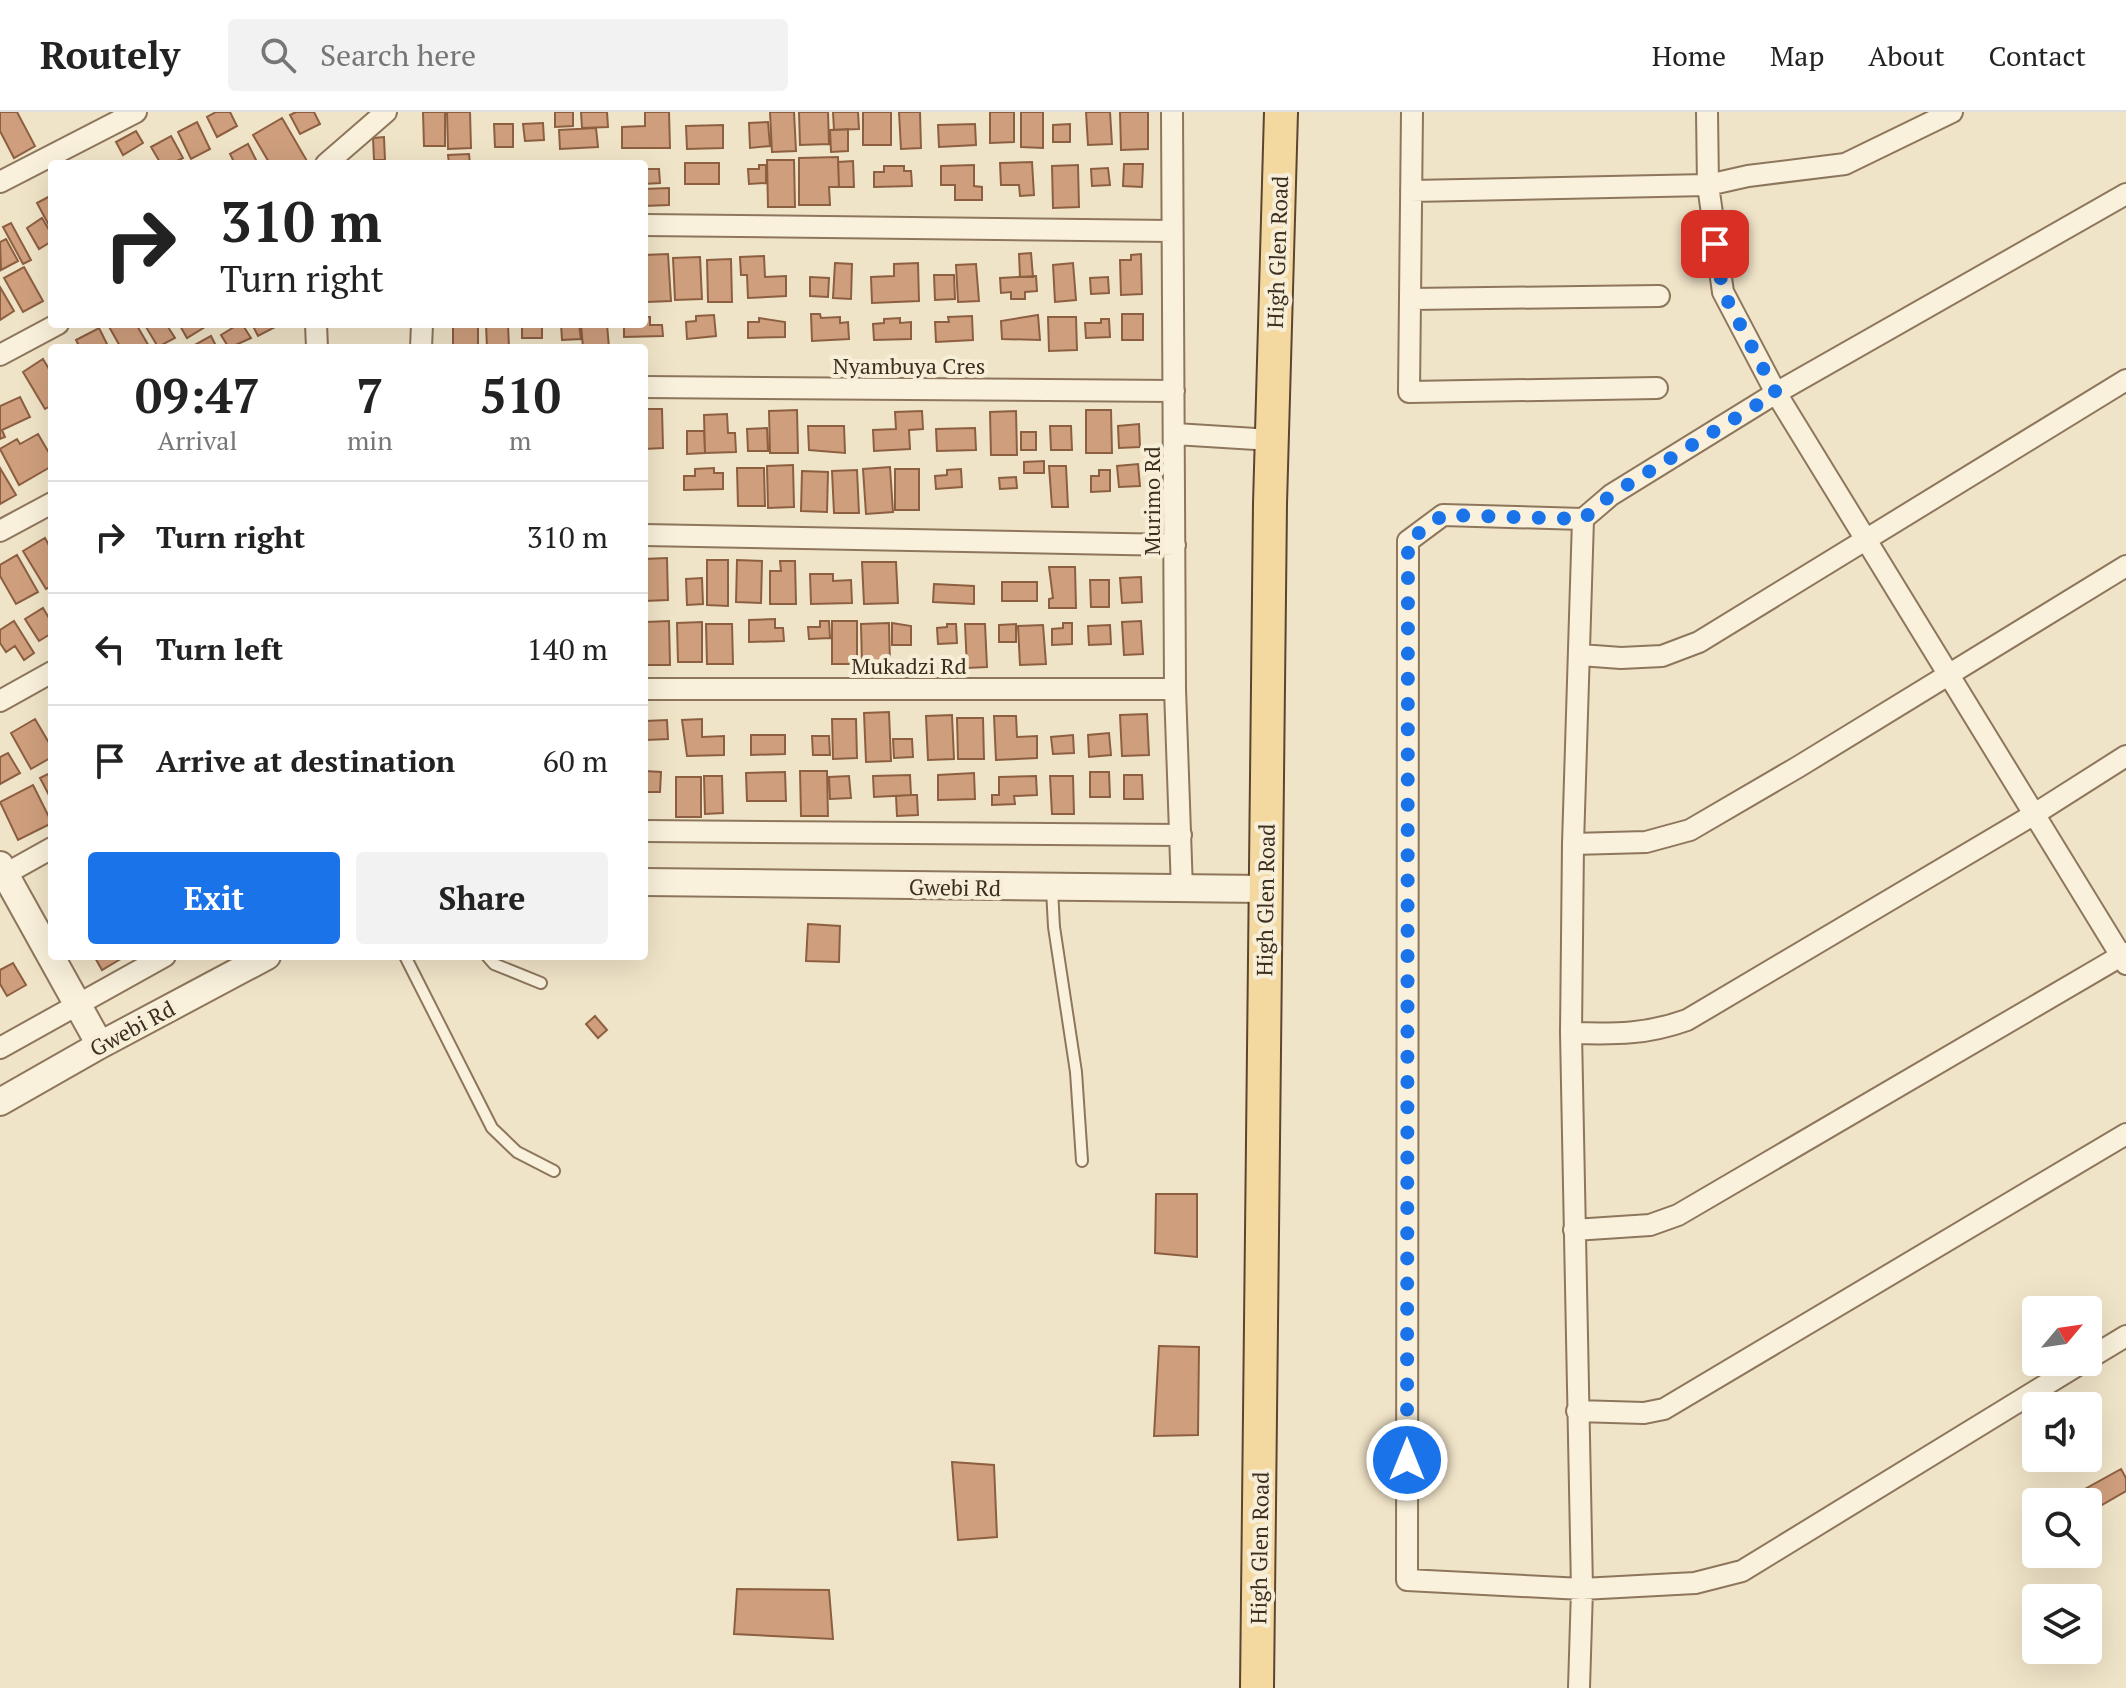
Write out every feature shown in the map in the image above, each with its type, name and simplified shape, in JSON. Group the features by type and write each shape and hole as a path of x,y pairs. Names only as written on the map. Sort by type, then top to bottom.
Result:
{"main road":[{"name":"High Glen Road","path":"1257,1688 1265,889 1281,112"}],"street":[{"path":"0,182 136,112"},
{"path":"331,160 386,112"},
{"name":"Murimo Rd","path":"1172,112 1175,689 1182,890"},
{"path":"1412,112 1409,392 1657,388"},
{"path":"1574,1230 1626,1229 1678,1215 2124,958 2033,815 1776,393 1723,292 1708,185 1707,112"},
{"path":"1411,191 1708,185 1748,176 1845,164 1946,113"},
{"path":"2060,1376 1742,1571 1695,1583 1582,1589 1407,1580 1408,541 1443,515 1583,519 1611,495 1776,393 2126,194"},
{"path":"648,225 1172,231"},
{"path":"1411,299 1659,296"},
{"path":"0,355 51,328"},
{"path":"1580,655 1621,658 1662,656 1699,642 2126,380"},
{"name":"Nyambuya Cres","path":"648,387 1174,391"},
{"path":"1175,434 1272,440"},
{"path":"0,531 48,505"},
{"path":"1579,1688 1582,1589 1571,1033 1573,844 1583,519"},
{"path":"648,535 1175,545"},
{"path":"1573,844 1646,842 1690,830 2126,566"},
{"path":"0,701 48,674"},
{"name":"Mukadzi Rd","path":"648,689 1175,689"},
{"path":"1571,1033 1629,1034 1655,1031 1687,1020 2033,815 2126,756"},
{"path":"648,831 1181,835"},
{"path":"48,850 2,872 48,952"},
{"name":"Gwebi Rd","path":"648,882 1265,889"},
{"path":"53,960 100,1045"},
{"path":"0,1048 158,960"},
{"name":"Gwebi Rd","path":"0,1102 259,960"},
{"path":"1577,1411 1644,1413 1664,1409 2126,1134"},
{"path":"2102,1350 2126,1336"}],"lane":[{"path":"1052,889 1054,927 1076,1072 1082,1161"},
{"path":"407,960 492,1128 517,1152 554,1171"},
{"path":"490,960 541,983"}],"building":[{"path":"0,112 17,112 35,146 14,158 0,131"},
{"path":"216,112 230,112 237,126 217,137 207,117"},
{"path":"314,112 320,124 300,134 290,115"},
{"path":"423,112 445,112 445,146 424,146"},
{"path":"447,112 470,112 471,148 448,149"},
{"path":"555,112 573,112 573,126 555,127"},
{"path":"581,112 607,112 608,127 582,128"},
{"path":"645,112 669,112 670,148 622,148 622,127 645,126"},
{"path":"770,112 794,112 796,151 772,152"},
{"path":"799,112 828,112 829,144 800,145"},
{"path":"833,112 858,112 859,129 834,130"},
{"path":"863,112 891,112 891,145 863,145"},
{"path":"899,112 920,112 921,148 901,149"},
{"path":"990,112 1014,112 1014,142 990,143"},
{"path":"1021,112 1043,112 1043,148 1021,147"},
{"path":"1086,112 1110,112 1112,144 1088,145"},
{"path":"1120,112 1148,112 1148,149 1121,150"},
{"path":"282,118 306,160 268,160 253,135"},
{"path":"197,122 210,149 191,159 178,132"},
{"path":"768,122 770,146 750,148 749,123"},
{"path":"543,123 544,140 525,141 523,124"},
{"path":"494,124 513,124 513,147 495,147"},
{"path":"975,124 976,145 939,147 938,125"},
{"path":"1070,124 1070,142 1053,142 1053,125"},
{"path":"723,125 723,148 687,149 686,126"},
{"path":"596,128 598,147 560,149 559,130"},
{"path":"848,129 848,151 831,152 830,130"},
{"path":"136,131 143,143 123,155 116,142"},
{"path":"171,136 183,158 159,160 151,147"},
{"path":"384,137 385,160 374,160 373,138"},
{"path":"248,144 256,160 233,160 230,154"},
{"path":"469,154 470,160 449,160 448,155"},
{"path":"838,157 839,187 829,187 830,205 799,205 799,158"},
{"path":"767,160 794,160 795,207 768,207"},
{"path":"853,161 854,187 839,187 838,162"},
{"path":"1032,162 1034,195 1020,196 1019,185 1001,185 1000,163"},
{"path":"685,163 719,163 719,184 685,184"},
{"path":"1124,164 1143,164 1142,187 1123,186"},
{"path":"759,165 766,165 766,183 749,184 748,169 759,169"},
{"path":"974,165 974,186 982,187 982,200 955,200 955,185 941,185 941,166"},
{"path":"1078,165 1079,207 1053,208 1052,166"},
{"path":"884,166 904,166 904,171 911,171 912,186 874,187 874,172 884,172"},
{"path":"1108,168 1110,185 1092,186 1091,169"},
{"path":"648,169 659,169 660,183 648,184"},
{"path":"669,188 669,205 648,206 648,189"},
{"path":"48,197 48,224 37,203"},
{"path":"42,218 48,228 48,243 39,249 27,228"},
{"path":"11,223 31,260 23,264 3,227"},
{"path":"6,239 18,261 1,270 0,242"},
{"path":"1031,253 1033,277 1020,277 1019,254"},
{"path":"668,254 671,301 648,302 648,255"},
{"path":"1141,254 1142,294 1121,295 1120,260 1131,260 1131,255"},
{"path":"764,256 765,277 786,276 786,296 748,298 747,275 741,275 740,257"},
{"path":"700,257 702,299 675,300 673,258"},
{"path":"731,259 732,302 708,302 707,260"},
{"path":"835,263 852,264 851,299 833,298"},
{"path":"918,263 919,301 872,303 871,277 894,276 894,264"},
{"path":"1073,263 1076,300 1055,302 1053,265"},
{"path":"976,264 979,301 958,302 956,265"},
{"path":"24,267 43,301 23,312 4,278"},
{"path":"934,275 954,275 955,299 935,300"},
{"path":"1036,276 1037,291 1025,292 1025,299 1011,299 1011,292 1001,293 1000,278"},
{"path":"810,277 829,278 828,297 810,296"},
{"path":"1108,277 1109,293 1091,294 1090,278"},
{"path":"0,287 14,311 0,320"},
{"path":"811,314 820,314 821,318 840,317 840,323 848,322 849,339 812,341"},
{"path":"1122,314 1143,314 1143,340 1122,340"},
{"path":"714,315 716,336 687,339 686,322 696,321 696,316"},
{"path":"1038,315 1040,340 1002,339 1001,321"},
{"path":"972,316 973,340 936,342 935,322 949,322 948,317"},
{"path":"648,317 650,325 662,325 663,336 624,337 624,328 648,328"},
{"path":"1048,317 1076,317 1077,350 1049,351"},
{"path":"759,318 785,322 785,337 748,338 748,322 759,322"},
{"path":"900,318 900,323 911,322 911,339 874,340 873,324 884,323 884,319"},
{"path":"1101,319 1109,319 1110,337 1086,338 1085,323 1101,323"},
{"path":"99,328 107,344 78,344 76,340"},
{"path":"110,328 138,328 148,344 119,344"},
{"path":"147,328 169,328 175,338 156,344"},
{"path":"181,328 203,328 187,338"},
{"path":"232,328 245,328 251,338 238,344 227,344 221,335"},
{"path":"254,328 273,328 258,336"},
{"path":"453,328 478,328 478,344 453,344"},
{"path":"486,328 508,328 509,344 487,344"},
{"path":"522,328 542,328 542,338 522,338"},
{"path":"561,328 580,328 581,339 562,340"},
{"path":"581,328 607,328 609,344 583,344"},
{"path":"211,336 215,344 197,344"},
{"path":"43,359 48,367 48,407 45,409 23,372"},
{"path":"20,397 30,417 2,430 5,437 0,439 0,406"},
{"path":"648,409 662,409 663,448 648,449"},
{"path":"797,410 798,453 770,453 769,411"},
{"path":"1086,410 1111,410 1112,453 1086,453"},
{"path":"922,411 923,429 909,430 910,449 874,451 873,430 896,429 895,412"},
{"path":"1016,411 1017,455 991,455 990,412"},
{"path":"727,414 728,433 735,433 736,452 705,453 704,415"},
{"path":"1139,424 1140,447 1119,448 1118,426"},
{"path":"808,426 844,426 845,453 809,450"},
{"path":"1050,426 1071,426 1072,450 1051,450"},
{"path":"767,428 768,451 748,451 747,429"},
{"path":"975,428 976,450 937,451 936,429"},
{"path":"687,431 704,431 705,453 687,454"},
{"path":"1021,432 1036,432 1036,450 1021,450"},
{"path":"38,434 48,451 48,468 19,485 0,449 17,439 20,444"},
{"path":"1044,461 1044,473 1024,473 1024,462"},
{"path":"1138,464 1140,486 1119,487 1117,466"},
{"path":"793,465 794,507 768,508 767,466"},
{"path":"1049,466 1066,466 1068,507 1052,507"},
{"path":"890,467 893,512 866,514 863,469"},
{"path":"0,468 16,495 0,504"},
{"path":"714,468 714,473 723,473 723,489 684,490 684,476 695,476 695,469"},
{"path":"737,468 764,468 765,506 738,506"},
{"path":"895,469 919,469 919,510 895,510"},
{"path":"961,469 962,487 936,489 935,476 947,475 947,470"},
{"path":"857,470 859,513 834,513 832,471"},
{"path":"1099,470 1110,470 1110,491 1091,492 1091,476 1099,476"},
{"path":"802,471 828,472 827,512 801,511"},
{"path":"1016,477 1017,488 1000,489 999,478"},
{"path":"45,538 48,544 48,588 46,589 23,551"},
{"path":"17,555 38,592 16,604 0,576 0,565"},
{"path":"667,558 668,600 648,601 648,559"},
{"path":"707,560 728,560 728,606 707,605"},
{"path":"737,560 762,561 761,603 736,602"},
{"path":"780,561 795,561 796,604 770,604 770,571 781,571"},
{"path":"862,562 896,562 898,603 864,604"},
{"path":"1049,567 1075,567 1076,608 1049,608 1049,599 1053,598"},
{"path":"810,574 833,574 833,581 851,580 852,603 811,604"},
{"path":"1141,577 1142,602 1122,603 1120,578"},
{"path":"702,578 703,604 687,605 686,579"},
{"path":"1090,580 1109,580 1109,607 1091,607"},
{"path":"1002,582 1037,582 1037,601 1002,601"},
{"path":"934,584 974,586 974,604 933,602"},
{"path":"43,608 48,616 48,635 39,641 25,619"},
{"path":"775,619 775,628 783,628 784,641 749,642 749,620"},
{"path":"14,621 34,653 24,660 15,646 6,652 0,643 0,630"},
{"path":"669,621 670,665 648,665 648,622"},
{"path":"820,621 829,621 830,638 809,639 808,627 820,627"},
{"path":"832,621 857,621 857,664 832,664"},
{"path":"1141,621 1143,654 1124,655 1122,622"},
{"path":"702,622 702,662 678,662 677,623"},
{"path":"889,623 890,664 862,665 861,624"},
{"path":"892,623 911,626 911,645 892,645"},
{"path":"1063,623 1072,623 1072,644 1052,645 1052,629 1063,628"},
{"path":"706,624 732,624 733,664 707,664"},
{"path":"947,624 956,624 957,643 938,644 937,628 947,627"},
{"path":"965,624 985,624 987,667 967,668"},
{"path":"1016,624 1016,642 999,642 999,625"},
{"path":"1043,625 1046,664 1020,665 1018,626"},
{"path":"1110,625 1111,644 1089,645 1088,626"},
{"path":"889,712 891,761 866,762 864,713"},
{"path":"1147,714 1149,755 1122,756 1120,715"},
{"path":"952,715 954,759 928,760 926,716"},
{"path":"994,716 1016,716 1017,737 1037,736 1037,758 996,760"},
{"path":"957,718 983,718 984,759 958,759"},
{"path":"35,719 48,741 48,759 31,769 11,733"},
{"path":"702,719 702,737 724,736 724,755 687,756 682,720"},
{"path":"832,719 856,719 857,758 833,759"},
{"path":"667,720 668,739 648,740 648,721"},
{"path":"1109,733 1111,755 1089,757 1088,735"},
{"path":"751,735 785,735 785,754 751,755"},
{"path":"1073,735 1074,753 1053,754 1051,737"},
{"path":"812,736 829,736 830,755 813,755"},
{"path":"893,739 912,739 913,757 894,758"},
{"path":"8,753 20,773 0,784 0,757"},
{"path":"648,771 661,772 660,792 648,792"},
{"path":"800,771 827,771 828,816 801,816"},
{"path":"785,772 786,801 747,801 746,773"},
{"path":"1090,772 1109,772 1110,797 1090,797"},
{"path":"974,773 975,799 938,800 938,775"},
{"path":"48,774 48,793 40,778"},
{"path":"910,775 911,795 874,797 873,776"},
{"path":"1124,775 1142,775 1143,799 1124,799"},
{"path":"704,776 722,776 723,813 705,814"},
{"path":"849,776 851,798 830,799 829,777"},
{"path":"1036,776 1037,795 1014,796 1015,804 992,805 992,795 999,795 999,777"},
{"path":"1050,776 1073,776 1074,814 1052,814"},
{"path":"676,777 701,777 701,817 676,817"},
{"path":"33,785 48,815 48,825 18,840 0,802"},
{"path":"917,795 918,815 897,816 896,796"},
{"path":"808,924 840,926 839,962 806,961"},
{"path":"96,960 119,960 102,970"},
{"path":"13,963 26,985 7,996 0,984 0,970"},
{"path":"595,1016 607,1030 598,1038 586,1024"},
{"path":"1156,1194 1197,1194 1197,1257 1155,1253"},
{"path":"1159,1346 1199,1347 1198,1435 1154,1436"},
{"path":"952,1462 994,1465 997,1537 958,1540"},
{"path":"2121,1469 2126,1478 2126,1491 2102,1505 2102,1488 2087,1488"},
{"path":"737,1589 829,1590 833,1639 734,1634"}],"route":[{"path":"1407,1460 1408,541 1443,515 1583,519 1611,495 1776,393 1730,310 1723,292 1715,244"}]}
